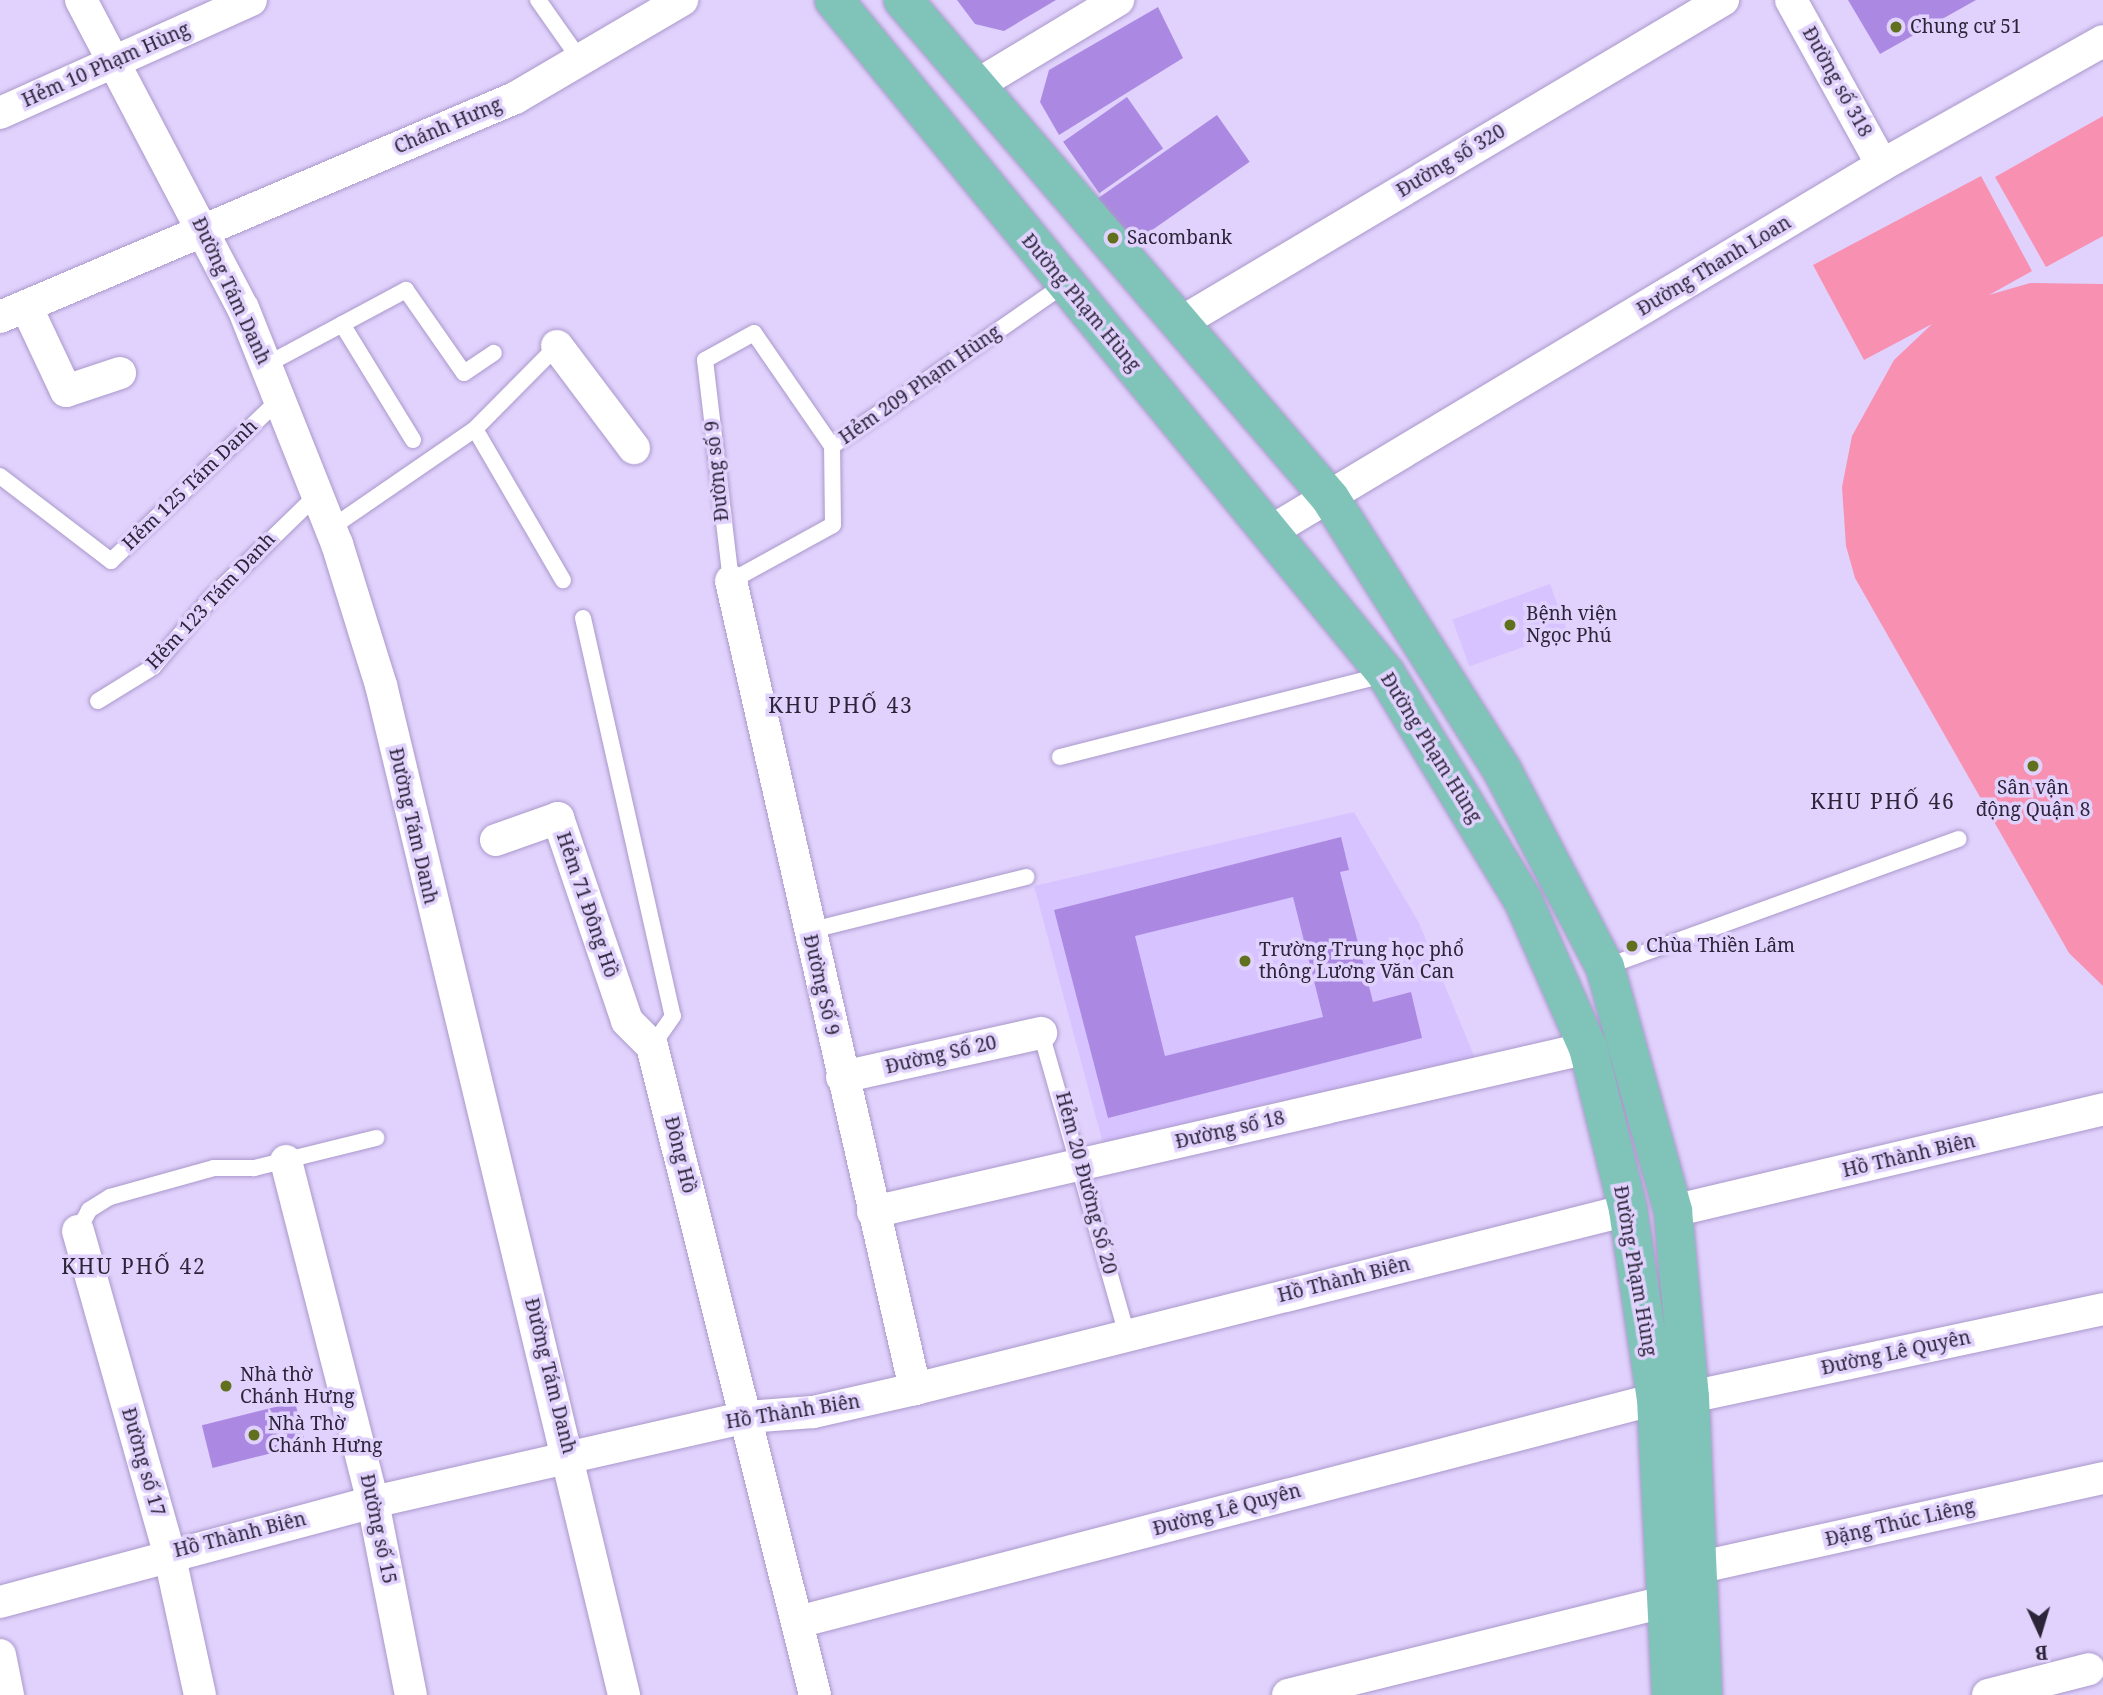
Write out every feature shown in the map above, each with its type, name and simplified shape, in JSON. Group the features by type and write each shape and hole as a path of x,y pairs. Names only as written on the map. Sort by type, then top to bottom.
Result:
{"main road":[{"name":"Đường Phạm Hùng","path":"834,0 1065,284 1273,530 1386,674 1523,900 1588,1048 1673,1398 1697,1568 1687,1684"},
{"name":"Đường Phạm Hùng","path":"903,0 1330,498 1503,772 1605,967 1673,1210 1673,1398 1662,1602 1687,1684"}],"street":[{"name":"Đường Tám Danh","path":"81,0 116,58 203,229 266,365 331,528 381,685 450,991 571,1458 624,1695"},
{"name":"Hẻm 10 Phạm Hùng","path":"0,113 116,58 251,0"},
{"name":"Chánh Hưng","path":"13,312 515,97 682,0"},
{"path":"977,85 1118,0"},
{"name":"Đường số 320","path":"1180,323 1723,0"},
{"name":"Đường số 318","path":"1791,0 1882,165"},
{"name":"Đường Thanh Loan","path":"1273,530 1882,165 2103,41"},
{"path":"13,312 66,391 120,373"},
{"path":"557,346 635,448"},
{"name":"Đường Số 9","path":"731,581 808,931 915,1389"},
{"name":"Hẻm 71 Đông Hồ","path":"496,840 558,818 627,1021 652,1046"},
{"name":"Đường Số 20","path":"842,1077 1041,1032"},
{"name":"Đông Hồ","path":"652,1046 799,1622 815,1695"},
{"name":"Đường số 18","path":"873,1212 1588,1048"},
{"name":"Hồ Thành Biên","path":"1673,1210 2103,1109"},
{"name":"Đường số 15","path":"286,1161 373,1502 411,1695"},
{"name":"Hồ Thành Biên","path":"0,1602 169,1553 373,1502 747,1417 814,1412 915,1389 1628,1210"},
{"name":"Đường số 17","path":"78,1231 169,1553 200,1695"},
{"name":"Đường Lê Quyên","path":"799,1622 1673,1398 2103,1309"},
{"name":"Đặng Thúc Liêng","path":"1697,1568 2103,1478"},
{"path":"1288,1695 1662,1602"},
{"path":"0,1655 8,1695"},
{"path":"1988,1695 2089,1669"}],"lane":[{"path":"538,0 581,61"},
{"name":"Hẻm 209 Phạm Hùng","path":"731,581 834,525 832,446 1065,284"},
{"path":"266,365 406,290 464,373 494,353"},
{"path":"342,324 413,440"},
{"name":"Đường số 9","path":"731,581 705,360 754,332 832,446"},
{"path":"331,528 475,429 557,346"},
{"name":"Hẻm 125 Tám Danh","path":"0,476 111,561 280,399"},
{"path":"475,429 563,580"},
{"name":"Hẻm 123 Tám Danh","path":"97,701 153,667 211,598 318,494"},
{"path":"583,618 673,1016 652,1046"},
{"path":"1060,757 1386,674"},
{"path":"1605,967 1959,839"},
{"path":"808,931 1026,877"},
{"name":"Hẻm 20 Đường Số 20","path":"1041,1032 1081,1164 1127,1334"},
{"path":"78,1231 89,1210 110,1197 214,1168 286,1161 376,1138"}],"shaded area":[{"path":"2103,116 2103,236 2046,267 1995,177"},
{"name":"Sân vận động Quận 8","path":"1981,176 2032,271 1989,295 2030,283 2103,284 2103,986 2069,953 1855,578 1846,546 1842,487 1852,436 1894,360 1932,324 1864,360 1813,265"},
{"name":"Bệnh viện Ngọc Phú","path":"1550,584 1567,631 1469,667 1452,620"},
{"name":"Trường Trung học phổ thông Lương Văn Can","path":"1354,812 1419,923 1477,1063 1105,1151 1034,886"}],"building":[{"path":"957,0 1056,0 1004,31 975,24"},
{"name":"Chung cư 51","path":"1848,0 1976,0 1880,54"},
{"path":"1158,7 1183,58 1059,135 1040,102 1049,70"},
{"path":"1127,97 1163,149 1099,193 1063,142"},
{"path":"1217,115 1250,162 1127,248 1094,201"},
{"path":"1341,837 1349,870 1340,872 1373,1002 1411,992 1422,1038 1108,1118 1054,910","holes":["1293,897 1323,1017 1165,1056 1135,936"]},
{"name":"Nhà Thờ Chánh Hưng","path":"295,1402 306,1445 212,1468 202,1425"}],"place":[{"name":"Chung cư 51","path":"1896,27"},
{"name":"Sacombank","path":"1113,238"},
{"name":"Bệnh viện Ngọc Phú","path":"1510,625"},
{"name":"Sân vận động Quận 8","path":"2033,766"},
{"name":"Chùa Thiền Lâm","path":"1632,946"},
{"name":"Trường Trung học phổ thông Lương Văn Can","path":"1245,961"},
{"name":"Nhà thờ Chánh Hưng","path":"226,1386"},
{"name":"Nhà Thờ Chánh Hưng","path":"254,1435"}],"district":[{"name":"KHU PHỐ 43","path":"841,705"},
{"name":"KHU PHỐ 46","path":"1883,801"},
{"name":"KHU PHỐ 42","path":"134,1266"}]}
